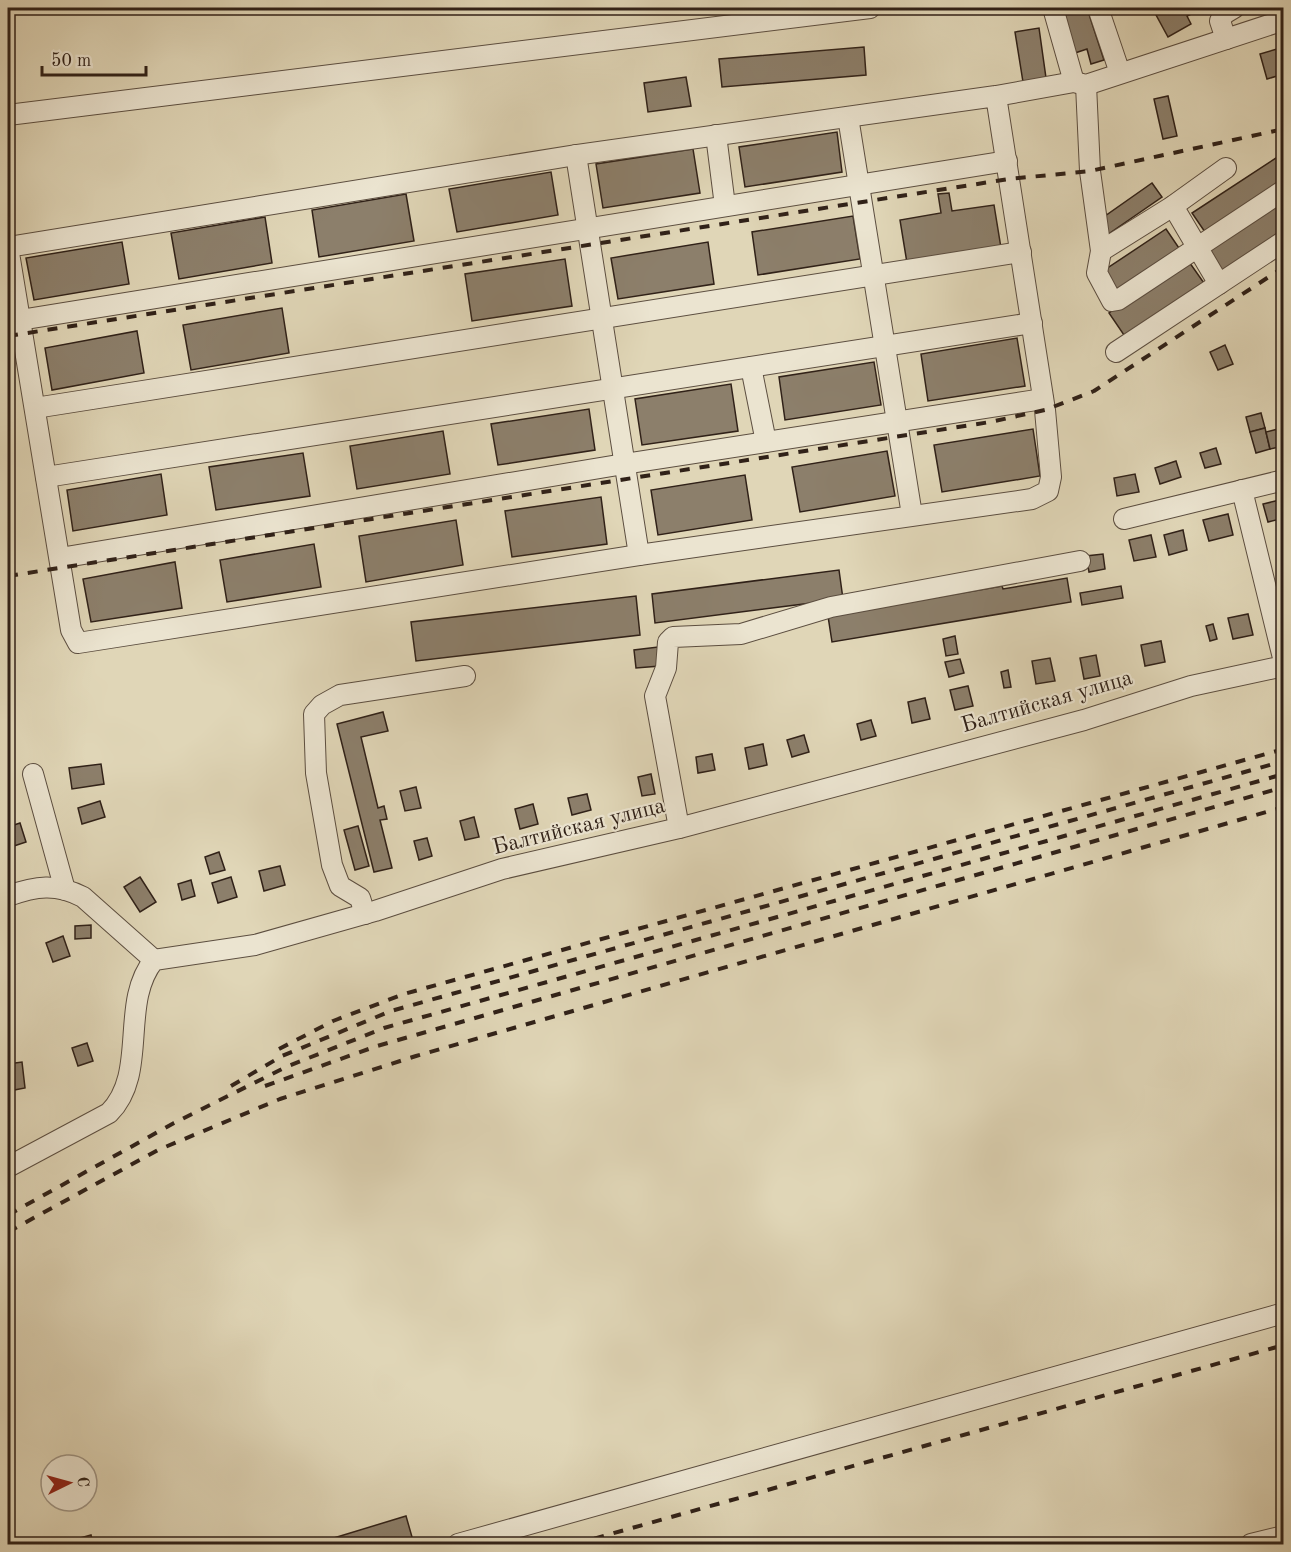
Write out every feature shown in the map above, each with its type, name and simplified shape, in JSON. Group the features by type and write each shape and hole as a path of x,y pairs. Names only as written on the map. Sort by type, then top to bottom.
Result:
{"street":[{"path":"8,115 870,8"},
{"path":"1053,8 1080,83 1101,251 1097,273 1112,301 1118,300 1284,190"},
{"path":"1098,8 1120,72"},
{"path":"1226,39 1220,21 1224,14 1234,8"},
{"path":"996,96 1043,399 1051,477 1048,491 1032,499 639,555 78,643 71,630 8,247 576,155 1080,83 1284,20"},
{"path":"848,117 912,515"},
{"path":"716,135 725,206"},
{"path":"576,155 639,555"},
{"path":"20,320 1007,161"},
{"path":"1101,251 1173,206 1226,168"},
{"path":"1173,206 1219,284"},
{"path":"1116,352 1284,242"},
{"path":"34,408 1021,252"},
{"path":"46,477 1032,323"},
{"path":"751,367 766,442"},
{"path":"60,558 624,464 1043,399"},
{"path":"1124,519 1284,480"},
{"path":"1242,490 1284,662"},
{"path":"679,828 655,696 666,668 668,642 673,637 741,634 831,607 1080,561"},
{"name":"Балтийская улица","path":"154,960 255,945 365,914 502,870 679,828 1084,720 1191,686 1284,666"},
{"path":"365,914 360,898 340,886 332,865 316,773 314,714 322,705 340,695 465,676"},
{"path":"33,774 65,890"},
{"path":"8,896 44,886 65,890 83,897 154,960 146,970 137,992 131,1059 122,1096 116,1106 109,1113 8,1167"},
{"path":"458,1545 1284,1313"},
{"path":"1251,1545 1284,1536"}],"building":[{"path":"1063,8 1087,8 1104,60 1091,64 1087,49 1075,53"},
{"path":"1156,8 1166,8 1155,13"},
{"path":"1166,8 1204,8 1187,16 1191,24 1168,37 1155,13"},
{"path":"1039,28 1046,78 1023,82 1015,32"},
{"path":"864,47 866,75 722,87 719,59"},
{"path":"1284,47 1284,74 1267,79 1260,54"},
{"path":"686,77 691,106 648,112 644,83"},
{"path":"1168,96 1177,136 1163,139 1154,99"},
{"path":"837,132 842,172 745,187 739,147"},
{"path":"693,149 700,193 603,208 596,164"},
{"path":"1279,156 1284,163 1284,185 1207,235 1192,213"},
{"path":"551,172 558,215 457,232 449,189"},
{"path":"1152,183 1162,197 1107,235 1098,221"},
{"path":"949,193 952,211 994,205 1001,248 907,263 900,220 941,213 938,194"},
{"path":"406,194 414,241 319,257 312,210"},
{"path":"1284,197 1284,230 1220,273 1205,250"},
{"path":"853,216 860,259 758,275 752,232"},
{"path":"265,217 272,263 179,279 171,233"},
{"path":"1166,229 1181,251 1118,294 1103,271"},
{"path":"122,242 129,284 34,300 26,258"},
{"path":"708,242 714,284 618,299 611,258"},
{"path":"565,259 572,306 472,321 465,274"},
{"path":"1187,259 1204,283 1126,338 1109,313"},
{"path":"282,308 289,353 191,370 183,325"},
{"path":"137,331 144,373 52,390 45,348"},
{"path":"1017,338 1025,386 928,401 921,354"},
{"path":"1225,345 1233,364 1218,370 1210,352"},
{"path":"874,362 881,405 785,420 779,377"},
{"path":"731,384 738,431 642,445 635,399"},
{"path":"589,409 595,450 498,465 491,424"},
{"path":"1261,413 1265,428 1250,432 1246,417"},
{"path":"1265,428 1270,449 1256,453 1250,432"},
{"path":"1282,428 1284,446 1270,449 1266,432"},
{"path":"1033,429 1040,476 942,492 934,445"},
{"path":"443,431 450,474 357,489 350,446"},
{"path":"1216,448 1221,464 1205,468 1200,453"},
{"path":"887,451 895,496 800,512 792,467"},
{"path":"303,453 310,496 216,510 209,467"},
{"path":"1176,461 1181,477 1160,484 1155,468"},
{"path":"161,474 167,515 73,531 67,490"},
{"path":"1135,474 1139,492 1117,496 1114,478"},
{"path":"745,475 752,520 658,535 651,490"},
{"path":"601,497 607,544 512,557 505,511"},
{"path":"1284,499 1284,518 1268,522 1263,504"},
{"path":"1228,514 1233,535 1209,541 1203,520"},
{"path":"456,520 463,565 366,582 359,536"},
{"path":"1183,530 1187,550 1169,555 1164,535"},
{"path":"1151,535 1156,557 1134,561 1129,540"},
{"path":"314,544 321,587 227,602 220,560"},
{"path":"1103,554 1105,569 1089,572 1086,556"},
{"path":"175,562 182,608 91,622 83,579"},
{"path":"839,570 843,599 655,623 652,594"},
{"path":"1067,578 1071,602 832,642 828,616 1002,586 1003,589"},
{"path":"1121,586 1123,598 1082,605 1080,593"},
{"path":"636,596 640,635 416,661 411,622"},
{"path":"1248,614 1253,635 1233,639 1228,618"},
{"path":"1213,624 1217,639 1210,641 1206,626"},
{"path":"955,636 958,654 946,656 943,639"},
{"path":"1161,641 1165,662 1145,666 1141,645"},
{"path":"658,647 660,666 636,668 634,650"},
{"path":"1096,655 1100,676 1084,679 1080,658"},
{"path":"1050,658 1055,681 1036,684 1032,661"},
{"path":"960,659 964,673 949,677 945,662"},
{"path":"1008,670 1011,687 1004,688 1001,672"},
{"path":"968,686 973,706 955,710 950,690"},
{"path":"925,698 930,719 912,723 908,702"},
{"path":"383,712 388,731 361,737 378,808 384,806 387,819 380,820 392,868 374,872 337,724"},
{"path":"871,720 876,736 861,740 857,724"},
{"path":"804,735 809,752 792,757 787,740"},
{"path":"763,744 767,765 749,769 745,748"},
{"path":"712,754 715,770 698,773 696,757"},
{"path":"101,764 104,784 72,789 69,768"},
{"path":"651,774 655,794 642,796 638,777"},
{"path":"416,787 421,808 405,811 400,791"},
{"path":"587,794 591,810 572,815 568,798"},
{"path":"100,801 105,817 82,824 78,808"},
{"path":"533,804 538,824 520,829 515,809"},
{"path":"474,817 479,837 465,840 460,821"},
{"path":"20,823 26,842 8,848 8,827"},
{"path":"358,826 369,866 355,870 344,830"},
{"path":"427,838 432,856 419,860 414,841"},
{"path":"219,852 225,870 210,874 205,857"},
{"path":"280,866 285,885 264,891 259,871"},
{"path":"140,877 156,902 140,912 124,887"},
{"path":"231,877 237,897 218,903 212,883"},
{"path":"191,880 195,896 182,900 178,884"},
{"path":"91,925 91,938 75,939 75,926"},
{"path":"63,936 70,956 53,962 46,943"},
{"path":"87,1043 93,1061 78,1066 72,1048"},
{"path":"22,1062 25,1088 9,1091 8,1064"},
{"path":"406,1516 414,1544 314,1544"},
{"path":"91,1535 93,1544 59,1544"}],"railway":[{"path":"8,336 1009,179 1090,171 1284,129"},
{"path":"8,576 990,422 1045,410 1094,391 1284,267"},
{"path":"279,1049 333,1021 404,994 1284,749"},
{"path":"231,1086 282,1056 391,1011 1284,761"},
{"path":"8,1215 174,1123 286,1067 384,1028 1284,774"},
{"path":"265,1086 377,1046 1284,787"},
{"path":"8,1232 158,1150 280,1099 416,1056 1284,807"},
{"path":"575,1544 1284,1345"}]}
